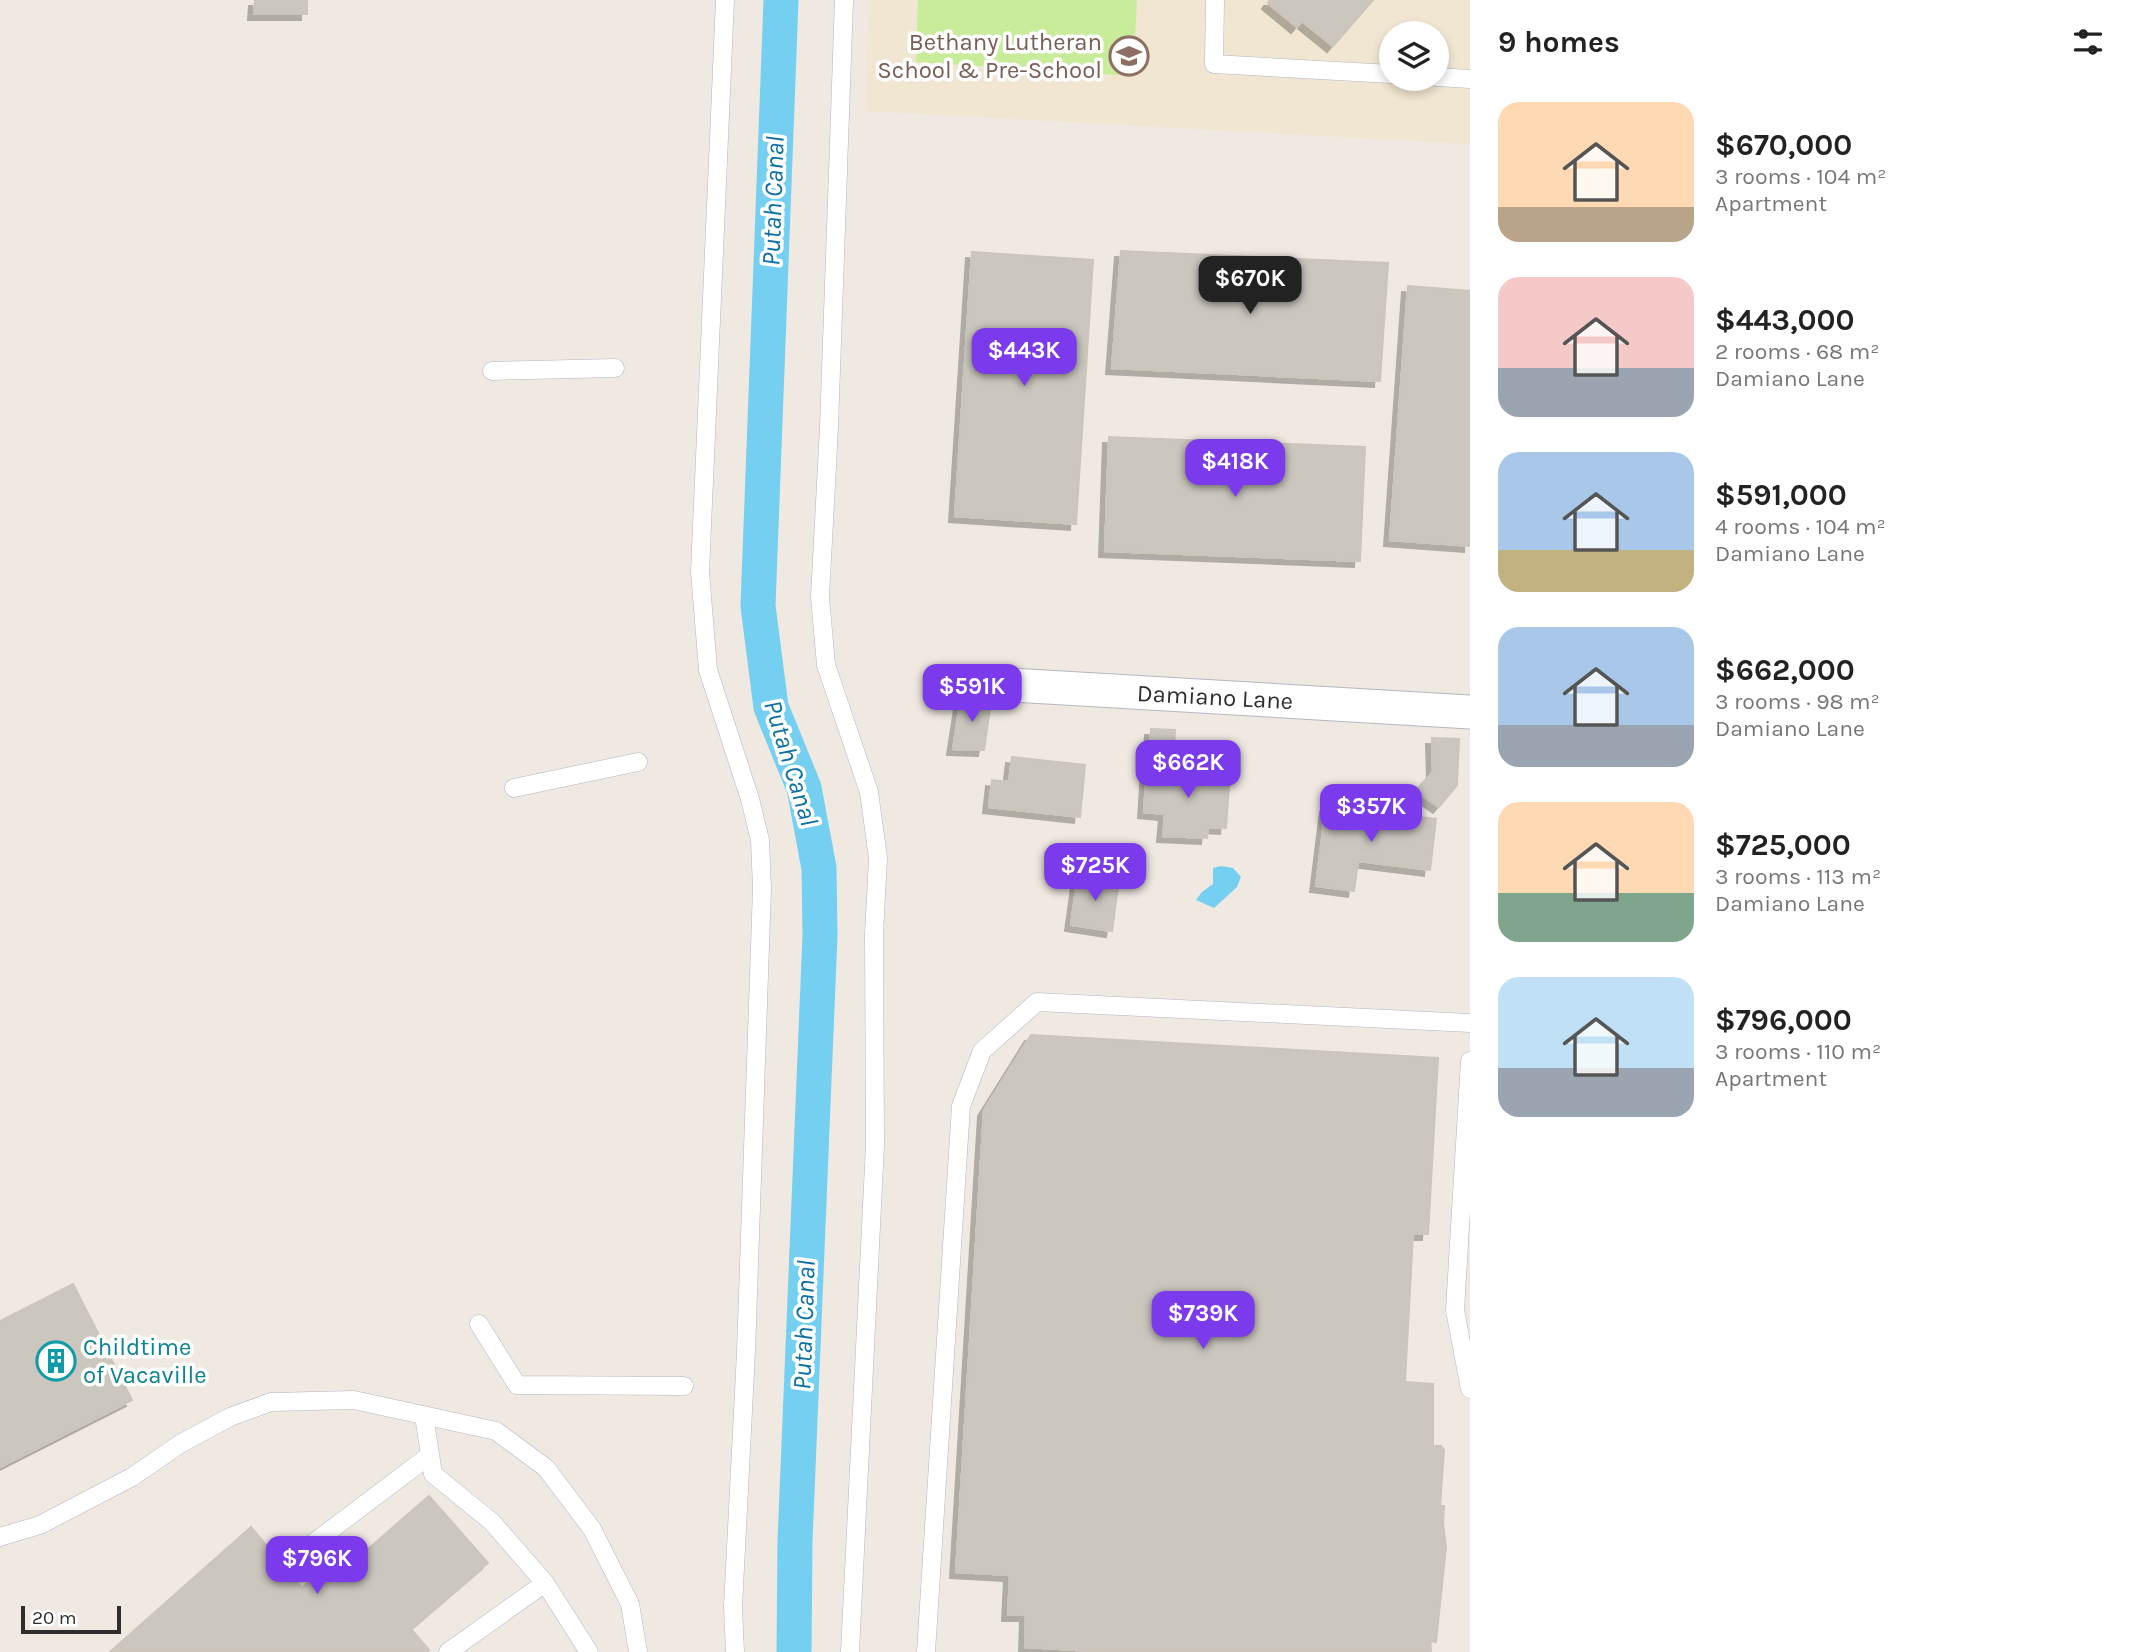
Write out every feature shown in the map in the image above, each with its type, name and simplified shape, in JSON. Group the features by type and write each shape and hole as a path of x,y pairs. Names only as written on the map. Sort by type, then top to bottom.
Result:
{"street":[{"name":"Damiano Lane","path":"961,682 1470,712"}],"lane":[{"path":"725,0 700,572 708,670 761,840 762,888 746,1352 733,1607 736,1652"},
{"path":"844,0 829,428 820,597 826,665 869,792 878,858 874,934 875,1145 850,1652"},
{"path":"1215,0 1214,64 1379,73"},
{"path":"1449,78 1470,79"},
{"path":"492,371 615,368"},
{"path":"514,788 638,762"},
{"path":"926,1652 961,1106 982,1051 1037,1002 1470,1023"},
{"path":"1470,1061 1455,1310 1470,1389"},
{"path":"478,1324 517,1385 684,1386"},
{"path":"0,1537 40,1525 132,1477 180,1444 230,1417 271,1402 354,1400 496,1431 546,1468 592,1529 630,1604 638,1652"},
{"path":"424,1416 433,1474 492,1522 545,1583 589,1652"},
{"path":"291,1560 430,1455"},
{"path":"449,1652 545,1583"}],"shaded area":[{"name":"Bethany Lutheran School & Pre-School","path":"869,0 1470,0 1470,144 865,111"}],"green space":[{"path":"918,0 1137,0 1133,76 916,62"}],"water":[{"path":"1213,868 1233,868 1241,877 1237,887 1214,908 1196,900 1213,884"}],"building":[{"path":"255,0 307,0 307,14 254,14"},
{"path":"1270,0 1373,0 1333,46 1302,21 1297,27 1268,3"},
{"path":"1121,251 1388,263 1380,381 1112,368"},
{"path":"972,252 1093,260 1076,524 955,516"},
{"path":"1408,286 1470,291 1470,546 1390,540"},
{"path":"1109,437 1365,447 1360,561 1105,551"},
{"path":"961,697 991,701 984,750 953,749"},
{"path":"1151,729 1175,730 1173,765 1149,763"},
{"path":"1432,738 1459,739 1457,785 1439,807 1416,791 1433,772"},
{"path":"1012,757 1085,765 1080,817 989,807 992,780 1009,782"},
{"path":"1147,767 1230,773 1226,828 1208,827 1207,838 1163,836 1165,814 1144,812"},
{"path":"1326,806 1436,819 1430,870 1358,861 1354,891 1316,886"},
{"path":"1078,875 1119,879 1112,931 1071,925"},
{"path":"1031,1035 1438,1058 1428,1234 1413,1234 1405,1382 1433,1384 1433,1446 1441,1446 1444,1450 1440,1506 1444,1506 1446,1547 1436,1642 1430,1641 1431,1652 1108,1652 1025,1647 1026,1615 1008,1615 1010,1575 956,1572 984,1110"},
{"name":"Childtime of Vacaville","path":"73,1284 132,1400 0,1467 0,1321"},
{"path":"429,1496 488,1563 411,1629 429,1650 426,1652 110,1652 251,1527 302,1588 336,1558 345,1569"}],"waterway":[{"name":"Putah Canal","path":"781,0 758,606 771,707 804,788 819,868 820,935 795,1541 794,1652"}],"place":[{"name":"Bethany Lutheran School & Pre-School","path":"1129,56"},
{"name":"Childtime of Vacaville","path":"56,1361"}]}
